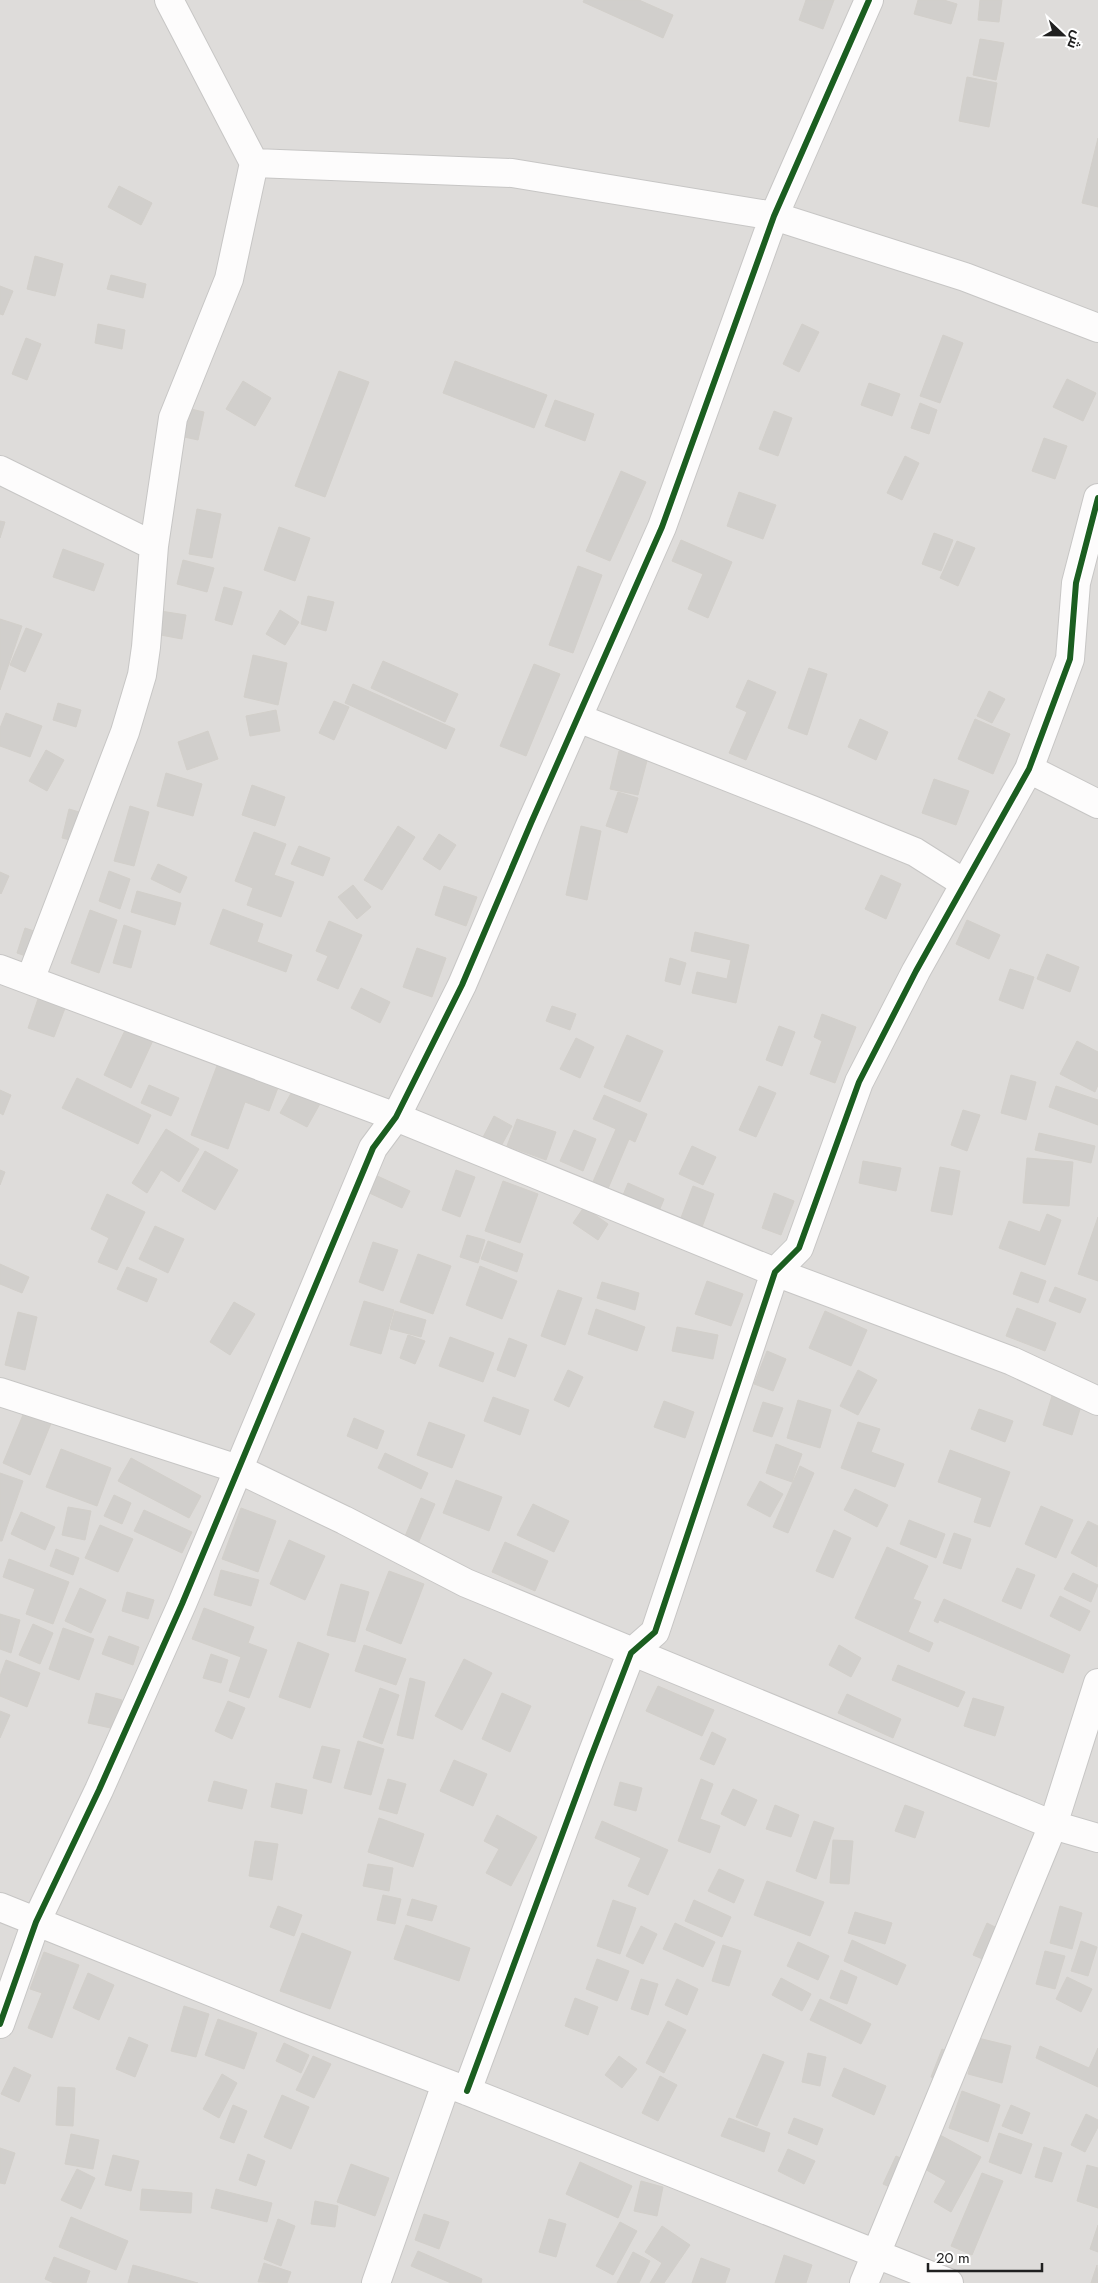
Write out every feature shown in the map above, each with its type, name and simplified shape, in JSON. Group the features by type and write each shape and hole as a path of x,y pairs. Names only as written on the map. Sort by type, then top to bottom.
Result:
{"street":[{"path":"30,980 125,732 142,675 154,546 173,418 229,279 254,163 169,0"},
{"path":"0,2024 36,1922 174,1622 373,1148 396,1116 462,985 531,823 662,527 774,216 869,0"},
{"path":"254,163 512,173 774,216 965,278 1098,328"},
{"path":"0,470 154,546"},
{"path":"376,2283 589,1762 631,1653 655,1632 774,1272 799,1248 859,1082 916,971 1029,769 1070,659 1076,583 1098,498"},
{"path":"578,718 915,852 964,884"},
{"path":"1029,769 1098,804"},
{"path":"1,971 30,980 396,1116 774,1272 1012,1361 1098,1401"},
{"path":"0,1392 238,1469 344,1520 466,1583 631,1653 1054,1825 1098,1838"},
{"path":"864,2283 1054,1825 1098,1683"},
{"path":"0,1907 949,2283"}],"shaded area":[{"path":"0,0 1098,0 1098,2283 0,2283"}],"building":[{"path":"584,0 639,0 673,15 663,38 583,2"},
{"path":"806,0 834,0 823,29 799,20"},
{"path":"918,0 944,0 957,4 951,24 914,14"},
{"path":"980,0 1002,0 999,22 978,20"},
{"path":"980,39 1004,43 996,80 973,75"},
{"path":"967,77 997,83 989,127 959,121"},
{"path":"1098,138 1098,207 1082,203"},
{"path":"119,186 152,203 141,225 108,207"},
{"path":"35,256 63,264 55,296 27,289"},
{"path":"111,275 146,284 143,298 107,289"},
{"path":"0,286 13,291 3,315 0,314"},
{"path":"98,324 125,330 122,349 95,343"},
{"path":"802,324 819,332 799,372 783,364"},
{"path":"943,335 963,343 940,403 920,396"},
{"path":"26,338 41,344 27,380 12,374"},
{"path":"455,361 547,395 534,428 443,393"},
{"path":"339,371 369,382 325,497 295,486"},
{"path":"1067,379 1096,393 1083,421 1053,407"},
{"path":"243,381 271,398 255,426 226,409"},
{"path":"869,383 900,394 892,416 861,405"},
{"path":"555,400 594,414 585,441 545,426"},
{"path":"920,403 937,410 929,434 911,428"},
{"path":"182,407 204,412 198,440 175,435"},
{"path":"774,411 792,418 778,456 759,449"},
{"path":"1044,438 1067,446 1055,479 1032,471"},
{"path":"905,456 919,463 902,500 887,493"},
{"path":"621,471 646,482 610,561 586,551"},
{"path":"739,492 776,505 763,539 727,526"},
{"path":"197,509 221,514 212,558 189,554"},
{"path":"0,521 5,522 0,538"},
{"path":"279,527 310,538 295,581 264,570"},
{"path":"934,533 953,540 941,571 922,564"},
{"path":"681,540 732,562 708,618 688,609 703,574 672,561"},
{"path":"957,541 975,548 958,586 940,578"},
{"path":"63,549 104,564 94,591 53,577"},
{"path":"183,560 214,568 207,592 177,584"},
{"path":"578,566 602,575 573,653 549,645"},
{"path":"224,587 242,592 232,625 215,620"},
{"path":"308,596 334,602 326,631 301,624"},
{"path":"154,610 186,615 182,639 150,633"},
{"path":"280,610 299,622 285,645 266,634"},
{"path":"0,619 22,626 0,690"},
{"path":"26,628 42,634 25,672 10,665"},
{"path":"253,655 287,663 278,705 244,697"},
{"path":"383,661 458,694 445,722 371,688"},
{"path":"534,664 560,674 526,756 500,746"},
{"path":"809,668 827,674 807,735 788,728"},
{"path":"748,680 776,692 746,760 729,753 747,712 736,707"},
{"path":"353,684 455,729 446,749 345,703"},
{"path":"989,691 1005,699 992,723 977,716"},
{"path":"334,701 349,707 334,740 319,733"},
{"path":"58,703 81,710 76,727 53,720"},
{"path":"276,710 280,731 250,736 246,716"},
{"path":"6,713 42,726 30,757 0,746 0,728"},
{"path":"860,719 888,732 876,760 848,747"},
{"path":"975,719 1010,734 993,774 958,759"},
{"path":"208,731 218,759 187,770 178,742"},
{"path":"46,750 64,760 47,791 29,781"},
{"path":"619,751 648,757 638,795 610,789"},
{"path":"166,773 202,784 193,816 157,806"},
{"path":"934,779 969,791 956,825 922,813"},
{"path":"252,785 285,797 275,826 242,815"},
{"path":"618,792 638,798 627,833 606,826"},
{"path":"130,806 149,812 134,866 114,861"},
{"path":"69,809 86,814 79,842 62,838"},
{"path":"398,826 415,837 382,890 364,880"},
{"path":"581,826 601,831 587,900 566,895"},
{"path":"254,832 286,844 274,875 294,882 281,917 247,905 253,888 235,881"},
{"path":"439,834 456,845 440,870 423,859"},
{"path":"299,846 330,858 323,876 291,864"},
{"path":"158,864 187,877 180,893 151,879"},
{"path":"109,871 130,879 120,909 99,901"},
{"path":"0,872 9,876 1,894 0,893"},
{"path":"881,875 901,884 886,919 865,909"},
{"path":"353,885 371,907 357,919 338,897"},
{"path":"444,886 477,897 466,926 435,915"},
{"path":"137,891 181,903 175,925 131,912"},
{"path":"223,909 263,924 257,942 292,955 286,972 210,944"},
{"path":"90,910 117,920 99,973 71,963"},
{"path":"967,920 1000,935 989,959 956,944"},
{"path":"329,921 362,935 338,989 317,980 328,956 316,951"},
{"path":"124,925 141,931 131,968 113,963"},
{"path":"25,928 58,939 49,964 17,953"},
{"path":"695,932 749,945 736,1003 692,993 697,972 727,979 731,960 691,951"},
{"path":"417,948 446,958 432,997 403,987"},
{"path":"1047,954 1079,967 1070,992 1037,979"},
{"path":"670,958 686,963 680,985 665,981"},
{"path":"1010,969 1034,977 1023,1009 999,1000"},
{"path":"361,988 390,1002 380,1023 351,1008"},
{"path":"40,993 67,1003 54,1037 28,1028"},
{"path":"552,1006 576,1014 570,1030 546,1021"},
{"path":"822,1014 856,1027 835,1083 810,1074 822,1041 814,1037"},
{"path":"128,1024 155,1036 131,1088 104,1075"},
{"path":"779,1026 795,1032 782,1066 766,1060"},
{"path":"627,1035 663,1051 640,1102 604,1087"},
{"path":"576,1038 594,1047 580,1078 560,1069"},
{"path":"1077,1041 1098,1052 1098,1085 1095,1092 1060,1074"},
{"path":"218,1063 279,1085 269,1111 245,1102 228,1149 191,1135"},
{"path":"1011,1075 1036,1082 1026,1120 1001,1113"},
{"path":"77,1078 151,1115 138,1144 62,1108"},
{"path":"149,1085 179,1098 171,1116 141,1103"},
{"path":"759,1086 776,1093 756,1137 739,1130"},
{"path":"1056,1086 1098,1100 1098,1125 1049,1107"},
{"path":"294,1088 321,1102 307,1127 280,1113"},
{"path":"0,1090 11,1095 3,1115 0,1113"},
{"path":"604,1095 647,1114 635,1142 629,1139 607,1191 592,1184 616,1129 593,1119"},
{"path":"963,1110 980,1115 967,1151 951,1145"},
{"path":"494,1116 512,1126 499,1150 481,1141"},
{"path":"517,1119 556,1132 546,1160 507,1146"},
{"path":"166,1129 199,1149 179,1182 161,1170 147,1193 132,1183"},
{"path":"574,1130 596,1139 583,1171 560,1161"},
{"path":"1039,1133 1095,1146 1091,1163 1035,1150"},
{"path":"692,1146 716,1157 703,1185 679,1174"},
{"path":"205,1151 238,1170 215,1210 182,1191"},
{"path":"1027,1158 1073,1162 1069,1206 1023,1203"},
{"path":"863,1161 901,1168 896,1191 859,1183"},
{"path":"940,1167 960,1171 952,1215 931,1211"},
{"path":"0,1170 5,1172 0,1185"},
{"path":"456,1170 475,1177 460,1217 442,1210"},
{"path":"373,1174 410,1191 402,1208 365,1191"},
{"path":"503,1181 538,1194 520,1243 485,1231"},
{"path":"628,1183 664,1199 657,1216 621,1200"},
{"path":"693,1186 714,1194 701,1230 679,1223"},
{"path":"774,1193 794,1201 781,1235 762,1228"},
{"path":"107,1194 145,1212 117,1270 98,1262 109,1238 91,1229"},
{"path":"584,1207 608,1224 598,1240 573,1223"},
{"path":"1047,1214 1061,1220 1045,1265 999,1248 1009,1221 1040,1232"},
{"path":"1098,1217 1098,1281 1078,1274"},
{"path":"155,1226 184,1239 168,1273 139,1259"},
{"path":"467,1235 485,1240 478,1263 460,1257"},
{"path":"488,1241 523,1254 517,1272 481,1259"},
{"path":"373,1242 398,1250 383,1291 359,1282"},
{"path":"418,1254 451,1266 433,1314 400,1302"},
{"path":"0,1264 29,1277 22,1293 0,1284"},
{"path":"480,1266 517,1281 502,1319 466,1305"},
{"path":"127,1267 157,1279 147,1302 117,1289"},
{"path":"1021,1272 1046,1281 1038,1303 1013,1294"},
{"path":"707,1281 743,1294 731,1326 695,1314"},
{"path":"602,1282 639,1293 635,1310 597,1298"},
{"path":"1055,1287 1086,1299 1080,1313 1049,1301"},
{"path":"558,1290 582,1298 565,1345 541,1336"},
{"path":"364,1301 394,1310 381,1354 350,1345"},
{"path":"234,1302 255,1314 230,1355 210,1342"},
{"path":"1017,1308 1056,1323 1045,1351 1006,1336"},
{"path":"596,1309 645,1327 637,1351 588,1334"},
{"path":"395,1311 426,1320 421,1337 390,1329"},
{"path":"825,1311 867,1330 851,1366 809,1348"},
{"path":"18,1312 37,1317 25,1370 5,1365"},
{"path":"677,1327 718,1335 713,1359 672,1351"},
{"path":"408,1335 425,1341 415,1364 400,1358"},
{"path":"450,1337 494,1353 483,1382 439,1366"},
{"path":"509,1338 527,1345 515,1377 497,1370"},
{"path":"767,1351 786,1359 773,1391 754,1384"},
{"path":"568,1370 583,1377 569,1407 554,1400"},
{"path":"858,1370 877,1380 858,1415 840,1406"},
{"path":"1052,1396 1081,1406 1072,1435 1043,1425"},
{"path":"493,1397 529,1410 520,1435 484,1421"},
{"path":"798,1400 831,1410 820,1448 787,1438"},
{"path":"664,1401 694,1412 685,1438 654,1427"},
{"path":"763,1402 783,1408 772,1437 753,1431"},
{"path":"979,1409 1013,1421 1005,1442 971,1429"},
{"path":"25,1410 52,1421 30,1475 3,1463"},
{"path":"354,1418 384,1431 377,1449 347,1436"},
{"path":"429,1422 465,1435 452,1468 417,1455"},
{"path":"858,1422 880,1429 871,1452 904,1464 895,1487 841,1468"},
{"path":"776,1444 802,1454 792,1482 766,1473"},
{"path":"61,1449 111,1468 97,1506 46,1487"},
{"path":"950,1450 1010,1472 990,1527 974,1522 982,1498 938,1482"},
{"path":"385,1453 428,1473 421,1489 378,1468"},
{"path":"131,1458 201,1496 189,1518 118,1481"},
{"path":"800,1466 814,1473 788,1533 773,1527"},
{"path":"0,1473 23,1481 2,1541 0,1541"},
{"path":"456,1480 502,1497 489,1531 443,1513"},
{"path":"760,1481 783,1494 770,1517 747,1505"},
{"path":"855,1489 888,1505 877,1527 844,1510"},
{"path":"114,1495 131,1503 122,1524 104,1516"},
{"path":"421,1498 435,1504 417,1546 403,1541"},
{"path":"533,1504 569,1521 554,1552 517,1535"},
{"path":"1041,1506 1073,1520 1056,1558 1025,1544"},
{"path":"68,1507 91,1511 85,1540 62,1535"},
{"path":"241,1508 276,1521 258,1572 222,1559"},
{"path":"144,1510 192,1532 182,1553 134,1531"},
{"path":"21,1512 55,1527 45,1550 11,1534"},
{"path":"909,1520 945,1534 936,1558 900,1544"},
{"path":"1088,1521 1098,1526 1097,1567 1071,1553"},
{"path":"100,1525 133,1539 118,1572 85,1558"},
{"path":"834,1530 851,1538 833,1578 816,1571"},
{"path":"954,1533 971,1539 961,1569 943,1563"},
{"path":"289,1540 325,1556 305,1600 270,1584"},
{"path":"505,1542 548,1561 535,1591 492,1572"},
{"path":"887,1547 928,1566 913,1599 921,1602 908,1632 933,1643 929,1652 855,1618"},
{"path":"56,1549 79,1558 73,1575 50,1566"},
{"path":"9,1559 69,1582 53,1624 26,1614 35,1589 3,1577"},
{"path":"1017,1568 1035,1575 1021,1609 1002,1601"},
{"path":"221,1570 259,1580 251,1606 214,1595"},
{"path":"389,1571 424,1584 401,1644 366,1630"},
{"path":"1073,1573 1098,1585 1091,1602 1064,1589"},
{"path":"341,1584 369,1592 355,1642 327,1635"},
{"path":"80,1588 106,1600 91,1633 65,1621"},
{"path":"127,1592 154,1600 148,1619 122,1611"},
{"path":"1060,1596 1090,1611 1080,1631 1050,1616"},
{"path":"944,1599 1070,1655 1063,1673 939,1620 938,1623 934,1621"},
{"path":"204,1608 254,1627 248,1643 267,1650 249,1698 229,1691 241,1657 192,1639"},
{"path":"0,1614 20,1620 11,1653 0,1649"},
{"path":"33,1624 53,1633 40,1664 19,1655"},
{"path":"63,1628 94,1639 79,1680 49,1669"},
{"path":"109,1636 139,1647 133,1665 102,1654"},
{"path":"298,1642 329,1654 310,1708 279,1697"},
{"path":"364,1645 406,1659 396,1685 355,1671"},
{"path":"839,1645 861,1658 851,1677 829,1665"},
{"path":"211,1654 228,1660 221,1683 203,1678"},
{"path":"464,1659 492,1673 462,1730 435,1716"},
{"path":"6,1660 40,1673 27,1707 0,1696 0,1676"},
{"path":"898,1665 965,1692 958,1707 892,1680"},
{"path":"410,1678 425,1682 413,1739 397,1735"},
{"path":"658,1686 714,1710 702,1736 646,1711"},
{"path":"380,1688 399,1695 382,1744 363,1737"},
{"path":"96,1693 122,1700 115,1729 88,1723"},
{"path":"502,1693 531,1706 510,1752 482,1739"},
{"path":"847,1694 901,1719 893,1738 838,1713"},
{"path":"973,1698 1004,1707 995,1736 964,1726"},
{"path":"228,1701 245,1708 232,1739 215,1731"},
{"path":"0,1711 10,1715 0,1738"},
{"path":"712,1732 726,1739 714,1765 700,1759"},
{"path":"358,1741 384,1749 371,1795 344,1788"},
{"path":"322,1746 340,1750 331,1783 313,1778"},
{"path":"454,1760 487,1774 473,1806 440,1791"},
{"path":"388,1779 406,1784 397,1814 379,1809"},
{"path":"701,1779 713,1784 700,1819 720,1826 710,1853 678,1841"},
{"path":"214,1781 247,1790 242,1809 208,1801"},
{"path":"620,1782 642,1788 636,1811 614,1805"},
{"path":"276,1783 307,1790 302,1814 271,1807"},
{"path":"733,1789 757,1800 745,1826 721,1814"},
{"path":"775,1805 799,1815 791,1837 766,1829"},
{"path":"905,1805 924,1812 915,1838 895,1831"},
{"path":"497,1815 537,1837 511,1886 486,1873 499,1849 484,1841"},
{"path":"379,1818 424,1834 413,1867 368,1852"},
{"path":"602,1821 668,1850 648,1895 628,1886 641,1858 595,1838"},
{"path":"814,1821 834,1828 816,1879 796,1871"},
{"path":"833,1840 853,1841 849,1884 830,1883"},
{"path":"255,1841 278,1844 272,1880 249,1876"},
{"path":"368,1864 393,1868 389,1891 363,1886"},
{"path":"719,1869 744,1880 734,1903 708,1891"},
{"path":"767,1881 824,1902 810,1936 754,1915"},
{"path":"383,1895 401,1899 395,1924 377,1920"},
{"path":"412,1899 437,1906 432,1921 407,1915"},
{"path":"613,1900 636,1908 620,1954 597,1946"},
{"path":"694,1900 731,1917 722,1937 685,1921"},
{"path":"278,1906 302,1915 294,1936 270,1927"},
{"path":"1060,1906 1082,1913 1072,1949 1050,1943"},
{"path":"855,1912 892,1923 885,1944 848,1933"},
{"path":"675,1923 715,1942 703,1967 663,1949"},
{"path":"987,1923 1005,1932 992,1963 973,1955"},
{"path":"406,1925 470,1948 459,1981 394,1959"},
{"path":"641,1926 657,1934 643,1964 626,1956"},
{"path":"302,1933 351,1952 330,2009 280,1991"},
{"path":"852,1940 906,1965 897,1985 844,1961"},
{"path":"1081,1941 1097,1947 1088,1976 1071,1971"},
{"path":"798,1942 829,1956 818,1980 787,1966"},
{"path":"723,1945 741,1951 729,1986 712,1981"},
{"path":"1045,1951 1065,1956 1055,1989 1036,1984"},
{"path":"44,1952 79,1965 52,2038 28,2028 42,1993 30,1989"},
{"path":"597,1959 629,1971 617,2001 586,1989"},
{"path":"841,1970 857,1977 847,2004 830,1998"},
{"path":"88,1973 114,1985 99,2020 73,2008"},
{"path":"1067,1977 1092,1989 1081,2012 1056,1999"},
{"path":"781,1978 811,1994 802,2011 772,1995"},
{"path":"641,1979 658,1984 648,2015 631,2009"},
{"path":"677,1979 698,1989 687,2015 665,2005"},
{"path":"575,1998 598,2007 588,2035 565,2026"},
{"path":"820,1999 871,2024 861,2044 810,2020"},
{"path":"184,2006 209,2014 196,2057 171,2051"},
{"path":"218,2019 257,2033 244,2069 205,2055"},
{"path":"668,2021 686,2030 664,2073 646,2063"},
{"path":"129,2037 148,2045 135,2077 116,2069"},
{"path":"978,2038 1011,2046 1002,2083 968,2074"},
{"path":"284,2043 309,2055 301,2073 276,2061"},
{"path":"1040,2046 1089,2068 1098,2048 1098,2087 1036,2058"},
{"path":"942,2049 958,2056 946,2083 931,2077"},
{"path":"808,2053 826,2057 820,2086 802,2082"},
{"path":"763,2054 784,2062 757,2126 736,2117"},
{"path":"313,2056 331,2064 314,2098 296,2090"},
{"path":"619,2056 637,2069 622,2088 605,2075"},
{"path":"14,2067 31,2075 19,2102 1,2094"},
{"path":"844,2068 886,2086 874,2115 832,2096"},
{"path":"222,2074 237,2083 219,2118 203,2109"},
{"path":"660,2076 677,2085 658,2121 642,2113"},
{"path":"58,2087 75,2088 73,2126 56,2125"},
{"path":"962,2091 1000,2105 988,2142 949,2128"},
{"path":"282,2095 309,2107 291,2149 264,2137"},
{"path":"233,2105 247,2111 234,2143 220,2138"},
{"path":"1011,2105 1030,2113 1022,2134 1002,2126"},
{"path":"1086,2114 1098,2120 1098,2127 1085,2152 1071,2145"},
{"path":"729,2118 770,2133 764,2152 721,2136"},
{"path":"794,2118 823,2129 817,2145 788,2133"},
{"path":"999,2133 1032,2144 1021,2174 989,2162"},
{"path":"71,2134 99,2140 93,2169 65,2164"},
{"path":"940,2135 981,2157 951,2212 934,2202 946,2181 923,2168"},
{"path":"1044,2147 1062,2153 1052,2182 1035,2177"},
{"path":"0,2148 15,2153 5,2184 0,2183"},
{"path":"788,2149 815,2161 804,2184 778,2171"},
{"path":"248,2154 265,2161 256,2186 239,2180"},
{"path":"113,2155 139,2161 131,2191 105,2185"},
{"path":"896,2156 912,2163 899,2191 883,2184"},
{"path":"580,2162 632,2186 618,2218 566,2194"},
{"path":"351,2164 389,2178 375,2216 337,2202"},
{"path":"1087,2165 1098,2168 1098,2208 1077,2201"},
{"path":"77,2169 95,2178 81,2209 61,2200"},
{"path":"982,2173 1003,2181 972,2255 951,2246"},
{"path":"641,2181 663,2187 657,2216 634,2211"},
{"path":"142,2189 192,2193 191,2213 140,2210"},
{"path":"216,2189 272,2203 267,2222 211,2208"},
{"path":"315,2201 338,2206 335,2227 311,2224"},
{"path":"424,2214 449,2222 439,2249 415,2240"},
{"path":"71,2217 128,2241 116,2270 59,2247"},
{"path":"278,2219 295,2226 281,2266 264,2259"},
{"path":"549,2219 566,2224 556,2257 539,2252"},
{"path":"620,2222 637,2231 613,2275 596,2266"},
{"path":"1098,2225 1098,2252 1090,2249"},
{"path":"662,2226 690,2245 664,2283 650,2283 662,2263 645,2252"},
{"path":"418,2251 482,2279 481,2283 451,2283 411,2266"},
{"path":"633,2252 650,2261 639,2283 617,2283"},
{"path":"784,2255 812,2265 806,2283 775,2283"},
{"path":"54,2257 90,2271 86,2283 54,2283 45,2279"},
{"path":"701,2258 730,2269 725,2283 692,2283"},
{"path":"264,2263 291,2272 287,2283 258,2282"},
{"path":"133,2265 198,2283 128,2283"},
{"path":"1097,2265 1098,2283 1091,2283"}],"cycle path":[{"path":"0,2024 36,1922 99,1790 182,1604 373,1148 396,1117 462,985 531,823 662,527 774,216 869,0"},
{"path":"467,2091 631,1653 655,1632 775,1272 799,1248 859,1082 916,971 1029,769 1070,659 1076,583 1098,498"}]}
